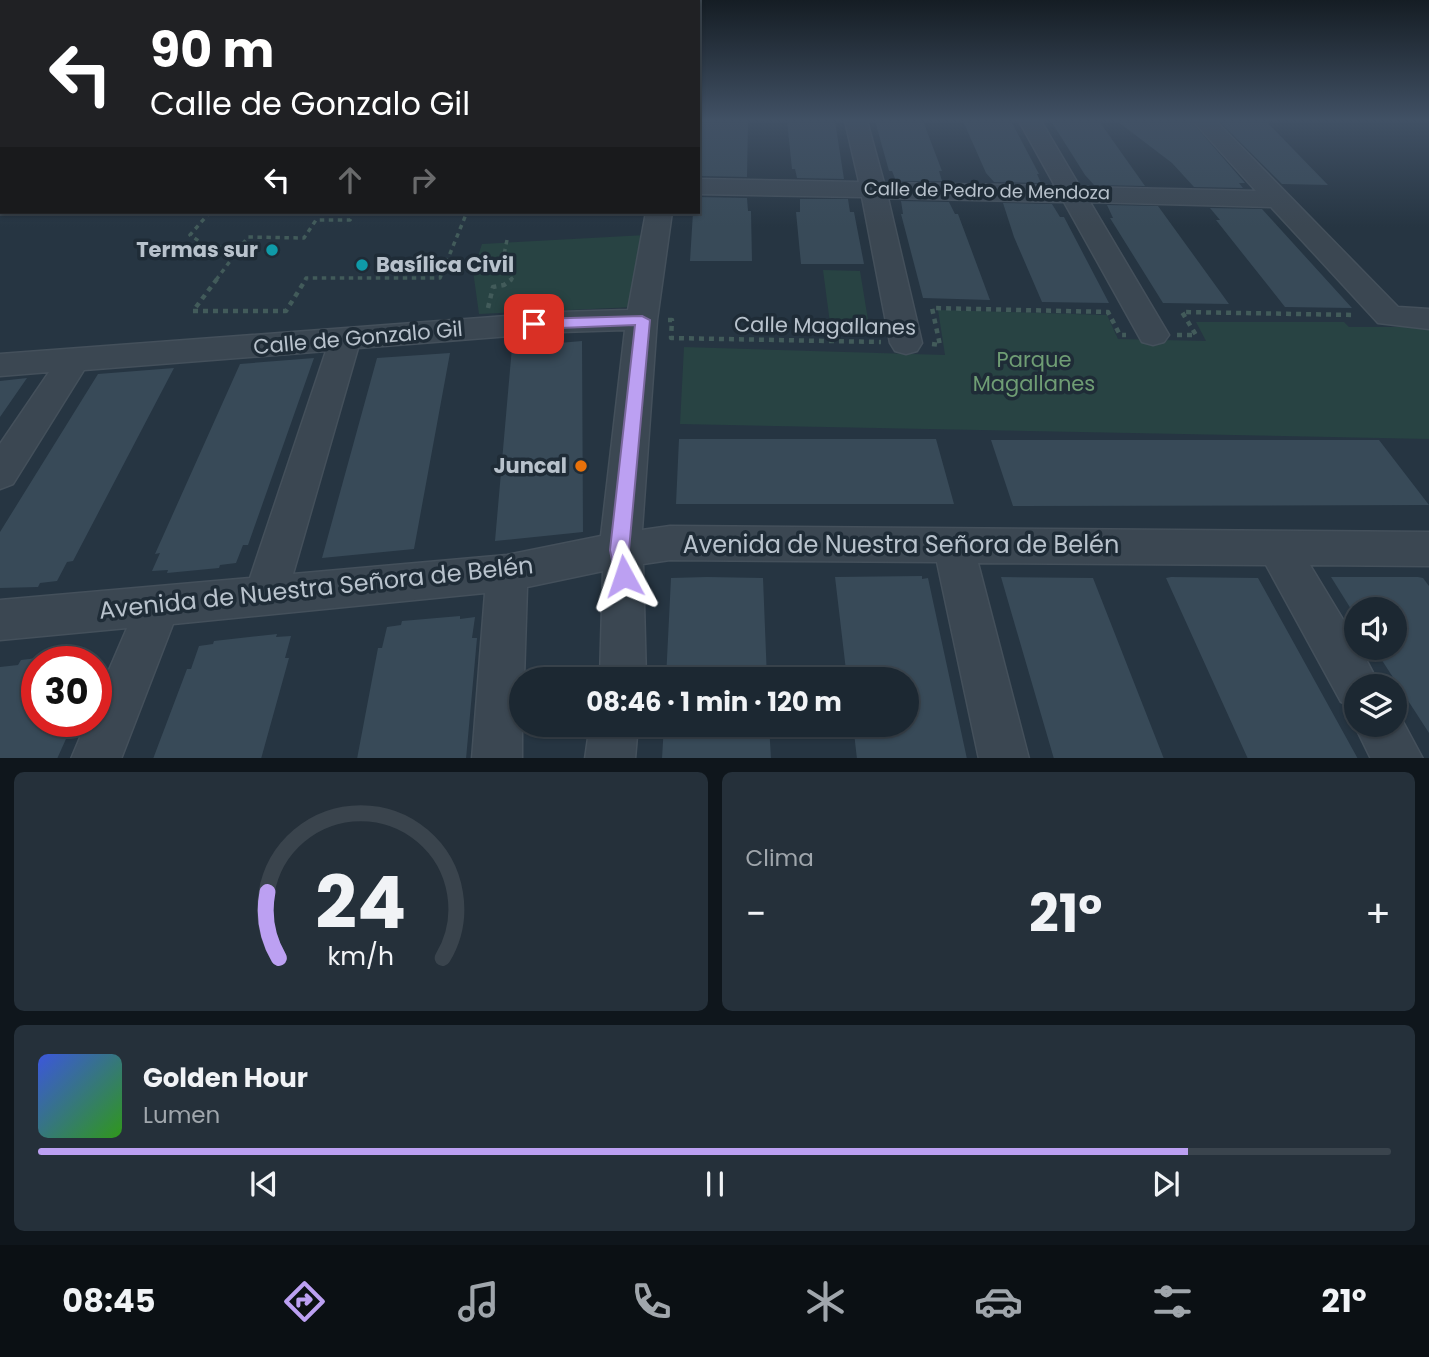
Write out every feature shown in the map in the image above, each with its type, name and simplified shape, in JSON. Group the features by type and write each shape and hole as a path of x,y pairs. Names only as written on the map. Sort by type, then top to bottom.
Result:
{"street":[{"path":"865,156 906,343"},
{"path":"1050,156 1153,335"},
{"path":"1237,156 1389,316 1429,319"},
{"name":"Calle de Pedro de Mendoza","path":"700,186 1276,199"},
{"path":"623,667 624,576 620,550 642,320 660,214"},
{"name":"Calle de Gonzalo Gil","path":"0,365 560,322 642,320"},
{"path":"266,594 345,340"},
{"path":"0,474 74,360"},
{"name":"Avenida de Nuestra Señora de Belén","path":"0,620 507,573 620,550 670,543 1429,549"},
{"path":"953,545 1004,758"},
{"path":"1278,548 1350,674"},
{"path":"497,758 507,573"},
{"path":"96,758 159,604"},
{"path":"610,758 612,737"},
{"path":"1386,737 1398,758"}],"path":[{"path":"207,214 190,235 206,246 239,249"},
{"path":"354,214 350,220 316,220 304,238 250,237 193,311 286,311 306,278 440,278 466,214"},
{"path":"486,316 493,287 504,285 514,276 514,272 502,264 508,240"},
{"name":"Calle Magallanes","path":"642,320 672,320 671,338 940,345 932,308 1108,312 1120,335 1196,335 1182,313 1389,316"}],"green space":[{"path":"646,235 635,307 479,314 473,271 482,244"},
{"path":"823,270 860,271 870,332 831,331"},
{"name":"Parque Magallanes","path":"938,310 1107,315 1118,339 1206,341 1196,322 1344,322 1349,327 1429,327 1429,439 680,424 684,347 945,355"}],"building":[{"path":"700,156 747,156 747,177 700,176"},
{"path":"791,156 840,156 844,179 797,178 795,169 792,169"},
{"path":"885,156 936,156 942,171 939,171 942,181 896,181 892,171 889,171"},
{"path":"979,156 1030,156 1041,183 994,182 986,173"},
{"path":"1073,156 1124,156 1145,186 1094,185"},
{"path":"1163,156 1222,156 1245,183 1239,183 1243,188 1194,187"},
{"path":"1254,156 1300,156 1328,185 1282,184"},
{"path":"700,197 747,198 748,211 751,211 752,261 690,261 693,214 700,214"},
{"path":"800,199 848,199 850,212 854,212 864,264 801,264 796,212 800,212"},
{"path":"901,201 949,202 955,214 958,214 990,300 923,298 901,214"},
{"path":"1003,203 1052,204 1060,217 1064,217 1109,303 1042,302 1014,237"},
{"path":"1107,205 1158,206 1229,304 1163,303 1110,218 1113,218"},
{"path":"1210,208 1262,209 1352,308 1285,307 1216,220 1220,220"},
{"path":"582,341 583,532 495,541 512,347"},
{"path":"450,353 414,549 322,558 377,358"},
{"path":"314,358 248,545 243,545 236,563 220,565 219,568 167,573 168,570 152,571 160,553 155,554 240,364"},
{"path":"174,368 73,561 67,562 57,581 40,583 38,587 0,588 0,532 98,374"},
{"path":"27,378 0,417 0,381"},
{"path":"679,439 936,439 954,504 676,504"},
{"path":"991,440 1379,440 1429,505 1013,506"},
{"path":"835,577 928,578 967,758 857,758 854,737 919,737 919,667 846,667"},
{"path":"1001,577 1093,578 1164,758 1054,758"},
{"path":"1331,577 1418,577 1423,578 1429,586 1429,733 1407,699 1407,674 1391,674 1382,660 1407,660 1407,597 1344,598"},
{"path":"671,578 763,578 767,667 667,667"},
{"path":"1166,578 1258,578 1357,758 1248,758"},
{"path":"475,617 472,638 477,638 466,758 357,758 378,648 382,648 387,627 401,625 402,621"},
{"path":"277,634 276,637 291,636 285,658 289,658 261,758 153,758 187,669 191,669 199,646 213,644 214,641"},
{"path":"21,660 21,737 67,737 57,758 0,758 0,667 18,665"},
{"path":"663,737 770,737 771,758 662,758"}],"place":[{"name":"Termas sur","path":"272,250"},
{"name":"Basílica Civil","path":"362,265"},
{"name":"Juncal","path":"581,466"}],"route":[{"path":"534,324 642,320 620,550 624,576"}]}
